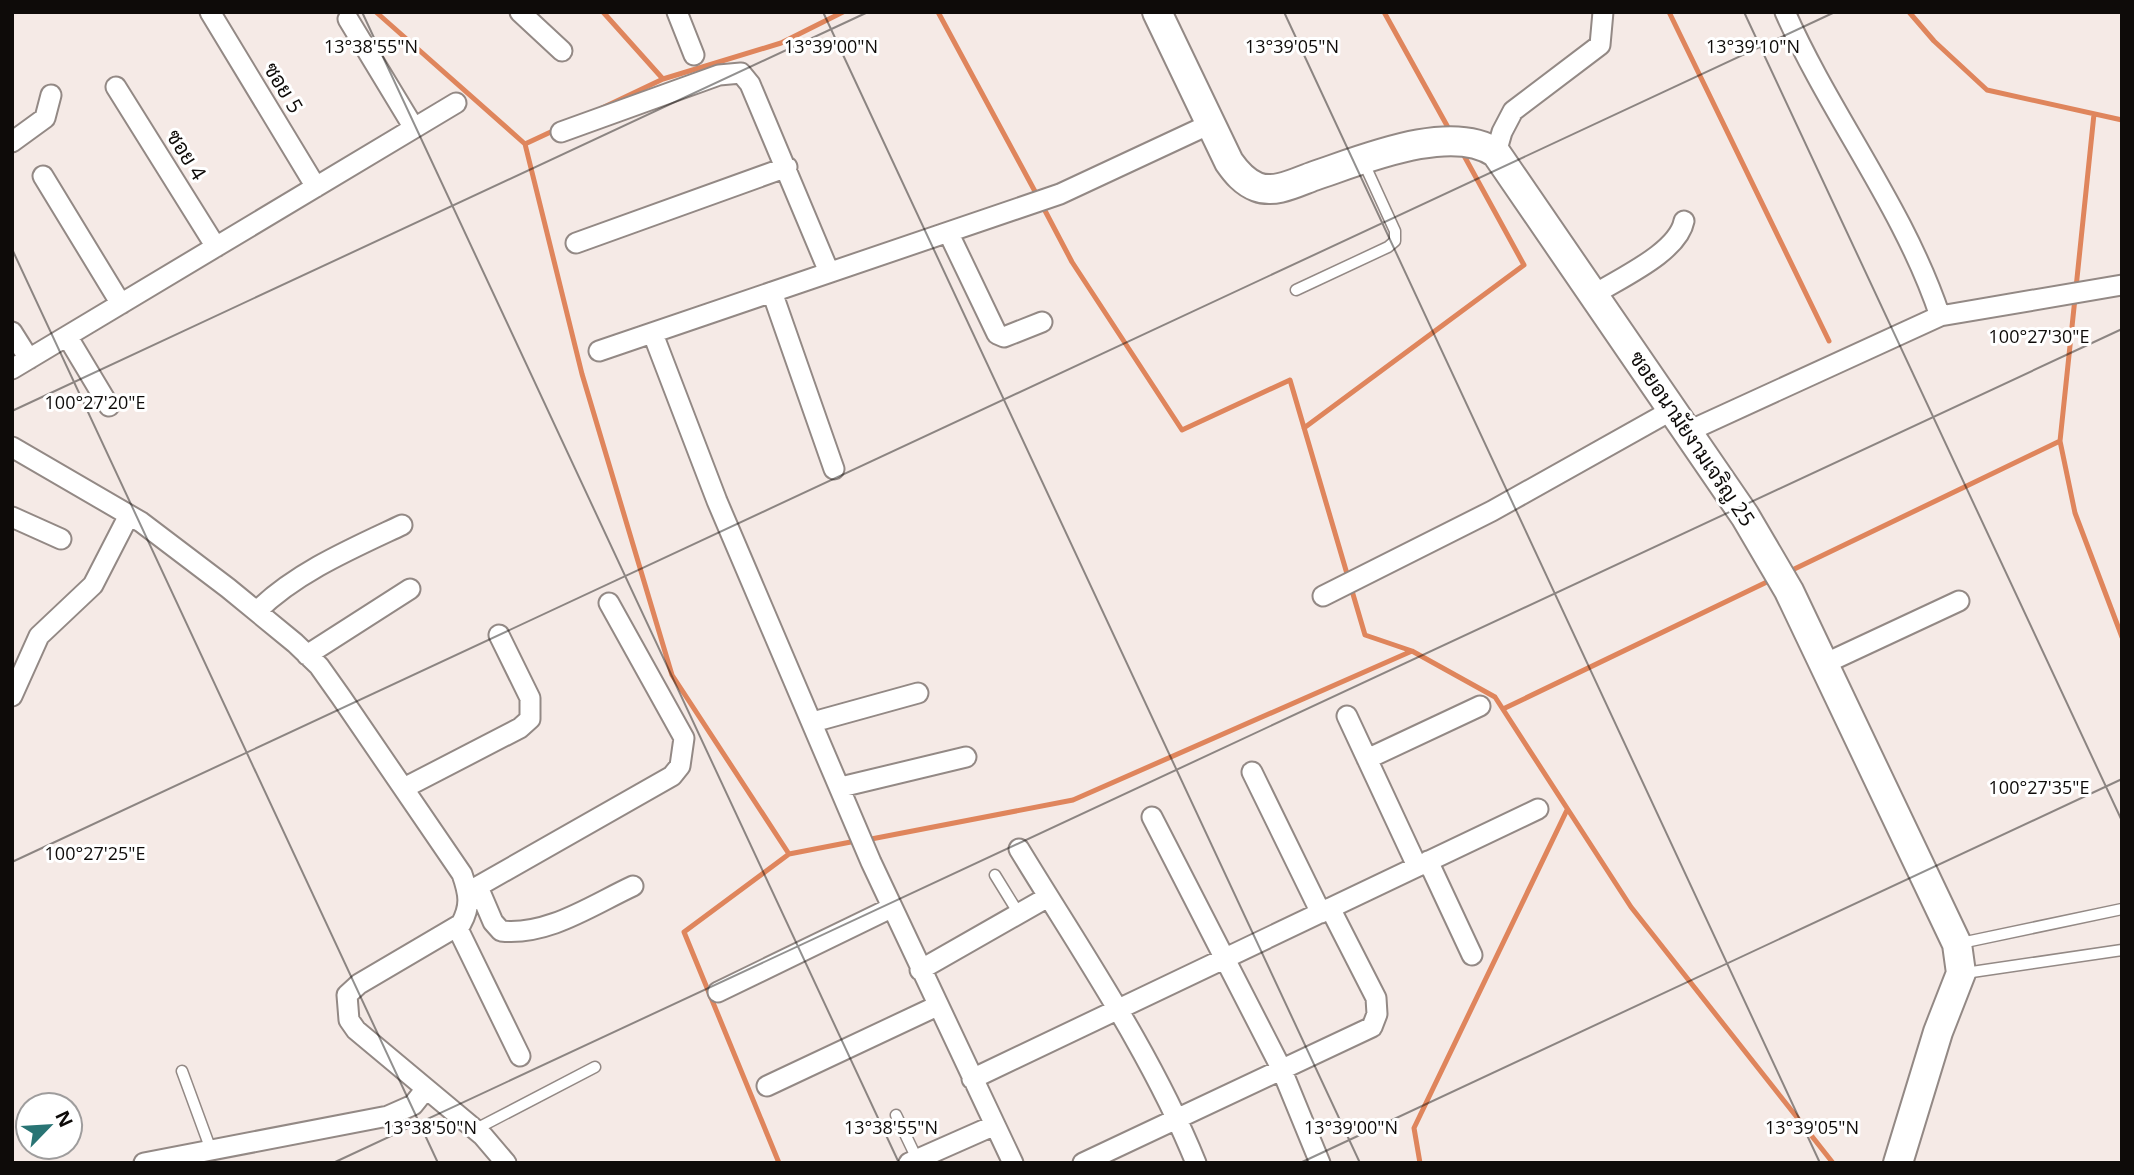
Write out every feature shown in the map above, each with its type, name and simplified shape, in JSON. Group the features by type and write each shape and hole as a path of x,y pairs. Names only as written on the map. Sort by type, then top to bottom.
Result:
{"street":[{"name":"ซอย 5","path":"210,12 316,187"},
{"path":"520,12 562,51"},
{"path":"677,12 694,55"},
{"path":"1157,12 1208,125 1229,162 1240,177 1256,187 1282,188 1410,146 1482,143 1496,153 1502,132 1513,111 1600,45 1602,12"},
{"path":"1785,12 1875,184 1910,240 1940,316"},
{"path":"348,19 414,128"},
{"path":"561,132 734,72 741,73 750,84 830,272"},
{"name":"ซอย 4","path":"116,87 216,247"},
{"path":"12,142 46,118 51,95"},
{"path":"12,332 21,364 456,103"},
{"path":"599,351 1017,210 1060,194 1208,125"},
{"name":"ซอยอนามัยงามเจริญ 25","path":"1496,153 1681,420 1764,548 1824,664 1956,944 1961,974"},
{"path":"576,243 787,167"},
{"path":"43,176 121,304"},
{"path":"1595,294 1671,246 1681,234 1684,220"},
{"path":"949,234 997,334 1004,337 1042,322"},
{"path":"1322,596 1681,420 1940,316 2122,285"},
{"path":"772,292 834,469"},
{"path":"653,334 718,500 871,862 1013,1163"},
{"path":"67,336 109,406"},
{"path":"12,447 129,515 257,611 319,666 500,931 516,932 546,927 633,886"},
{"path":"12,696 39,636 93,585 129,515"},
{"path":"12,517 61,539"},
{"path":"257,611 272,596 329,561 402,525"},
{"path":"307,655 410,589"},
{"path":"1824,664 1959,601"},
{"path":"506,1163 475,1130 356,1030 349,1020 347,995 359,984 457,927 469,910 473,890 672,776 680,766 684,738 609,603"},
{"path":"404,788 520,728 530,719 530,698 499,635"},
{"path":"813,722 918,693"},
{"path":"1367,759 1480,706"},
{"path":"1347,716 1367,759 1472,955"},
{"path":"841,787 965,757"},
{"path":"1083,1163 1372,1027 1376,1021 1376,998 1252,772"},
{"path":"972,1079 1538,809"},
{"path":"1152,817 1281,1068 1320,1163"},
{"path":"1018,849 1116,1009 1178,1119 1196,1163"},
{"path":"920,970 1048,897"},
{"path":"718,992 891,908"},
{"path":"457,927 520,1056"},
{"path":"1898,1163 1938,1032 1961,974"},
{"path":"767,1086 937,1006"},
{"path":"156,1162 388,1116 413,1105 425,1090"},
{"path":"913,1161 995,1125"}],"lane":[{"path":"1296,290 1388,247 1395,241 1395,231 1363,160"},
{"path":"995,875 1019,914"},
{"path":"1956,944 2122,909"},
{"path":"1961,974 2122,950"},
{"path":"475,1130 595,1067"},
{"path":"182,1071 211,1150"},
{"path":"896,1115 913,1161"}],"waterway":[{"path":"376,12 525,144 582,374 672,675 789,854"},
{"path":"603,12 663,79"},
{"path":"602,108 663,79 781,43 843,12"},
{"path":"938,12 1038,197"},
{"path":"1384,12 1450,131"},
{"path":"1669,12 1829,341"},
{"path":"1909,12 1934,41 1987,90 2122,120"},
{"path":"2076,288 2094,114"},
{"path":"525,144 555,130"},
{"path":"1304,428 1524,265 1462,152"},
{"path":"866,840 1073,800 1412,651 1365,635 1290,380 1182,430 1072,262 1042,205"},
{"path":"2075,298 2060,441 2075,513 2122,637"},
{"path":"1786,573 2060,441"},
{"path":"1503,709 1771,580"},
{"path":"1412,651 1495,697 1631,907 1833,1163"},
{"path":"1420,1163 1414,1128 1567,810"},
{"path":"779,1163 684,932 789,854 856,841"}]}
